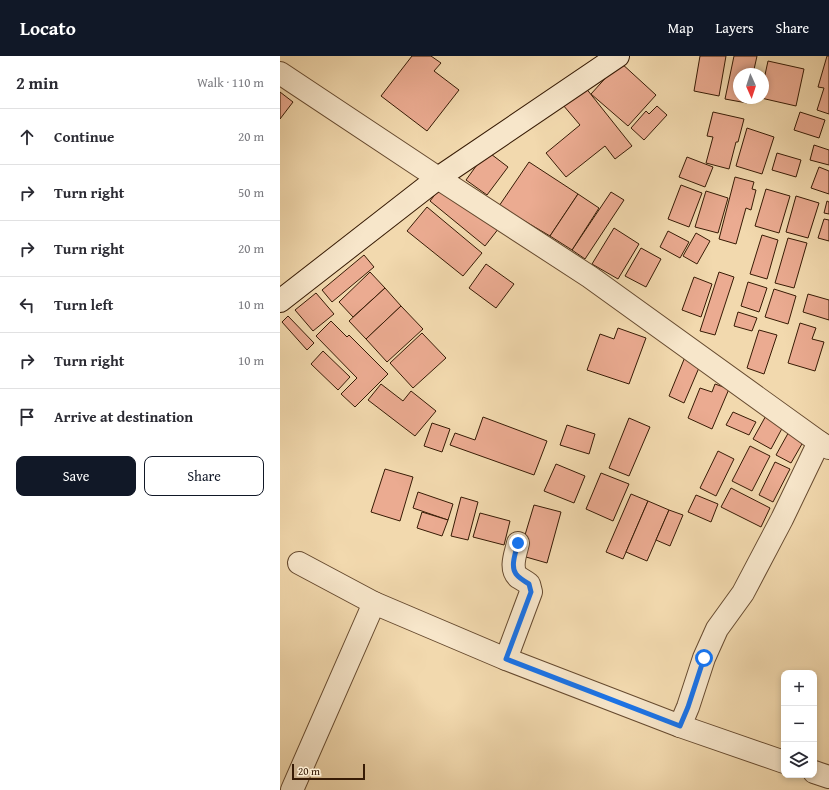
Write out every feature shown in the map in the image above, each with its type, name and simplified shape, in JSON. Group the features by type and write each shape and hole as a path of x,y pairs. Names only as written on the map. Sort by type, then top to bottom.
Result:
{"street":[{"path":"280,301 438,178 618,56"},
{"path":"280,73 590,277 824,445 743,592 717,629 704,658 688,707 680,726"},
{"path":"506,659 531,592 529,584 518,577 514,572 513,566 518,543"},
{"path":"299,563 374,603 506,659 680,726 781,761"},
{"path":"292,790 374,603"},
{"path":"817,773 829,778 825,790"}],"building":[{"path":"412,56 431,56 441,63 434,71 459,90 427,131 381,96"},
{"path":"700,56 726,56 719,96 694,91"},
{"path":"734,56 757,56 754,68 733,68 733,100 725,99"},
{"path":"827,56 829,56 829,114 817,110 824,88 818,87"},
{"path":"768,61 804,69 796,106 769,100 769,68 766,68"},
{"path":"620,62 656,95 628,126 591,94"},
{"path":"585,87 632,146 615,159 605,146 566,177 546,153 580,125 563,105"},
{"path":"280,92 293,102 280,119"},
{"path":"657,106 667,115 644,140 631,128 646,111 649,114"},
{"path":"713,112 744,119 729,169 706,163 713,137 707,136"},
{"path":"800,112 825,120 819,138 794,130"},
{"path":"747,128 774,137 762,174 736,166"},
{"path":"814,145 829,150 829,165 810,160"},
{"path":"487,151 508,167 487,195 466,180"},
{"path":"777,153 801,160 796,177 772,170"},
{"path":"687,157 713,167 705,187 679,177"},
{"path":"529,162 578,194 550,236 499,206"},
{"path":"819,167 829,171 829,194 811,188"},
{"path":"735,177 754,182 752,189 756,190 751,210 746,208 736,244 719,239"},
{"path":"444,183 499,228 485,246 430,201"},
{"path":"681,185 702,193 689,227 668,219"},
{"path":"766,189 790,196 779,233 755,226"},
{"path":"706,191 728,198 718,233 695,227"},
{"path":"611,192 624,200 585,259 572,250"},
{"path":"578,194 599,208 572,250 550,236"},
{"path":"796,196 819,203 808,238 786,232"},
{"path":"827,201 829,202 829,214 824,213"},
{"path":"427,207 482,253 463,276 407,231"},
{"path":"824,219 829,220 829,241 818,238"},
{"path":"614,228 639,244 618,279 592,264"},
{"path":"668,231 689,242 680,258 660,247"},
{"path":"696,233 710,241 697,264 683,256"},
{"path":"762,235 778,240 767,279 750,274"},
{"path":"788,238 807,243 794,288 775,283"},
{"path":"641,248 661,259 646,287 625,276"},
{"path":"364,255 374,267 332,302 322,290"},
{"path":"486,264 514,284 496,308 469,288"},
{"path":"370,272 385,288 353,317 339,302"},
{"path":"719,272 734,277 715,335 700,331"},
{"path":"694,277 712,284 701,317 682,310"},
{"path":"748,282 767,288 759,312 741,306"},
{"path":"385,288 401,306 366,339 349,321"},
{"path":"774,289 796,296 788,324 765,317"},
{"path":"316,293 334,314 313,331 295,310"},
{"path":"808,294 829,300 829,320 803,312"},
{"path":"401,306 423,329 387,362 366,339"},
{"path":"738,312 757,318 752,331 734,326"},
{"path":"288,316 314,343 307,350 282,322"},
{"path":"331,321 347,337 349,335 388,374 355,407 341,394 357,378 316,336"},
{"path":"800,323 816,328 812,339 824,342 815,371 788,363"},
{"path":"618,328 646,338 629,384 587,370 600,334 614,339"},
{"path":"759,330 777,335 764,374 747,368"},
{"path":"422,333 446,358 413,388 390,363"},
{"path":"323,351 350,377 338,390 311,364"},
{"path":"685,357 701,363 684,403 669,396"},
{"path":"381,384 403,401 411,391 436,411 415,436 368,400"},
{"path":"715,384 729,389 712,429 688,418 700,388 712,392"},
{"path":"733,412 756,422 749,435 726,425"},
{"path":"768,412 786,421 771,449 753,439"},
{"path":"483,417 547,441 534,475 450,445 455,433 475,440"},
{"path":"629,418 650,427 629,476 609,468"},
{"path":"432,423 450,429 442,452 424,446"},
{"path":"567,425 595,434 589,454 560,445"},
{"path":"791,428 806,437 791,463 776,455"},
{"path":"750,446 770,456 752,491 732,481"},
{"path":"718,451 734,459 716,496 700,488"},
{"path":"775,462 790,469 773,502 759,495"},
{"path":"556,464 585,476 574,503 544,491"},
{"path":"385,469 413,477 400,521 371,512"},
{"path":"601,473 629,484 613,521 586,509"},
{"path":"731,488 770,508 761,527 721,507"},
{"path":"418,492 453,504 448,520 413,508"},
{"path":"631,494 648,501 623,559 606,552"},
{"path":"696,495 718,504 711,522 688,512"},
{"path":"461,497 478,502 468,540 451,536"},
{"path":"648,501 669,510 647,561 626,552"},
{"path":"534,505 561,512 547,563 519,555"},
{"path":"669,510 683,515 670,546 656,540"},
{"path":"422,512 448,520 442,536 417,528"},
{"path":"480,513 510,521 504,545 473,537"}],"route":[{"path":"518,543 513,566 514,572 518,577 529,584 531,592 506,659 680,726 688,707 704,658"}]}
